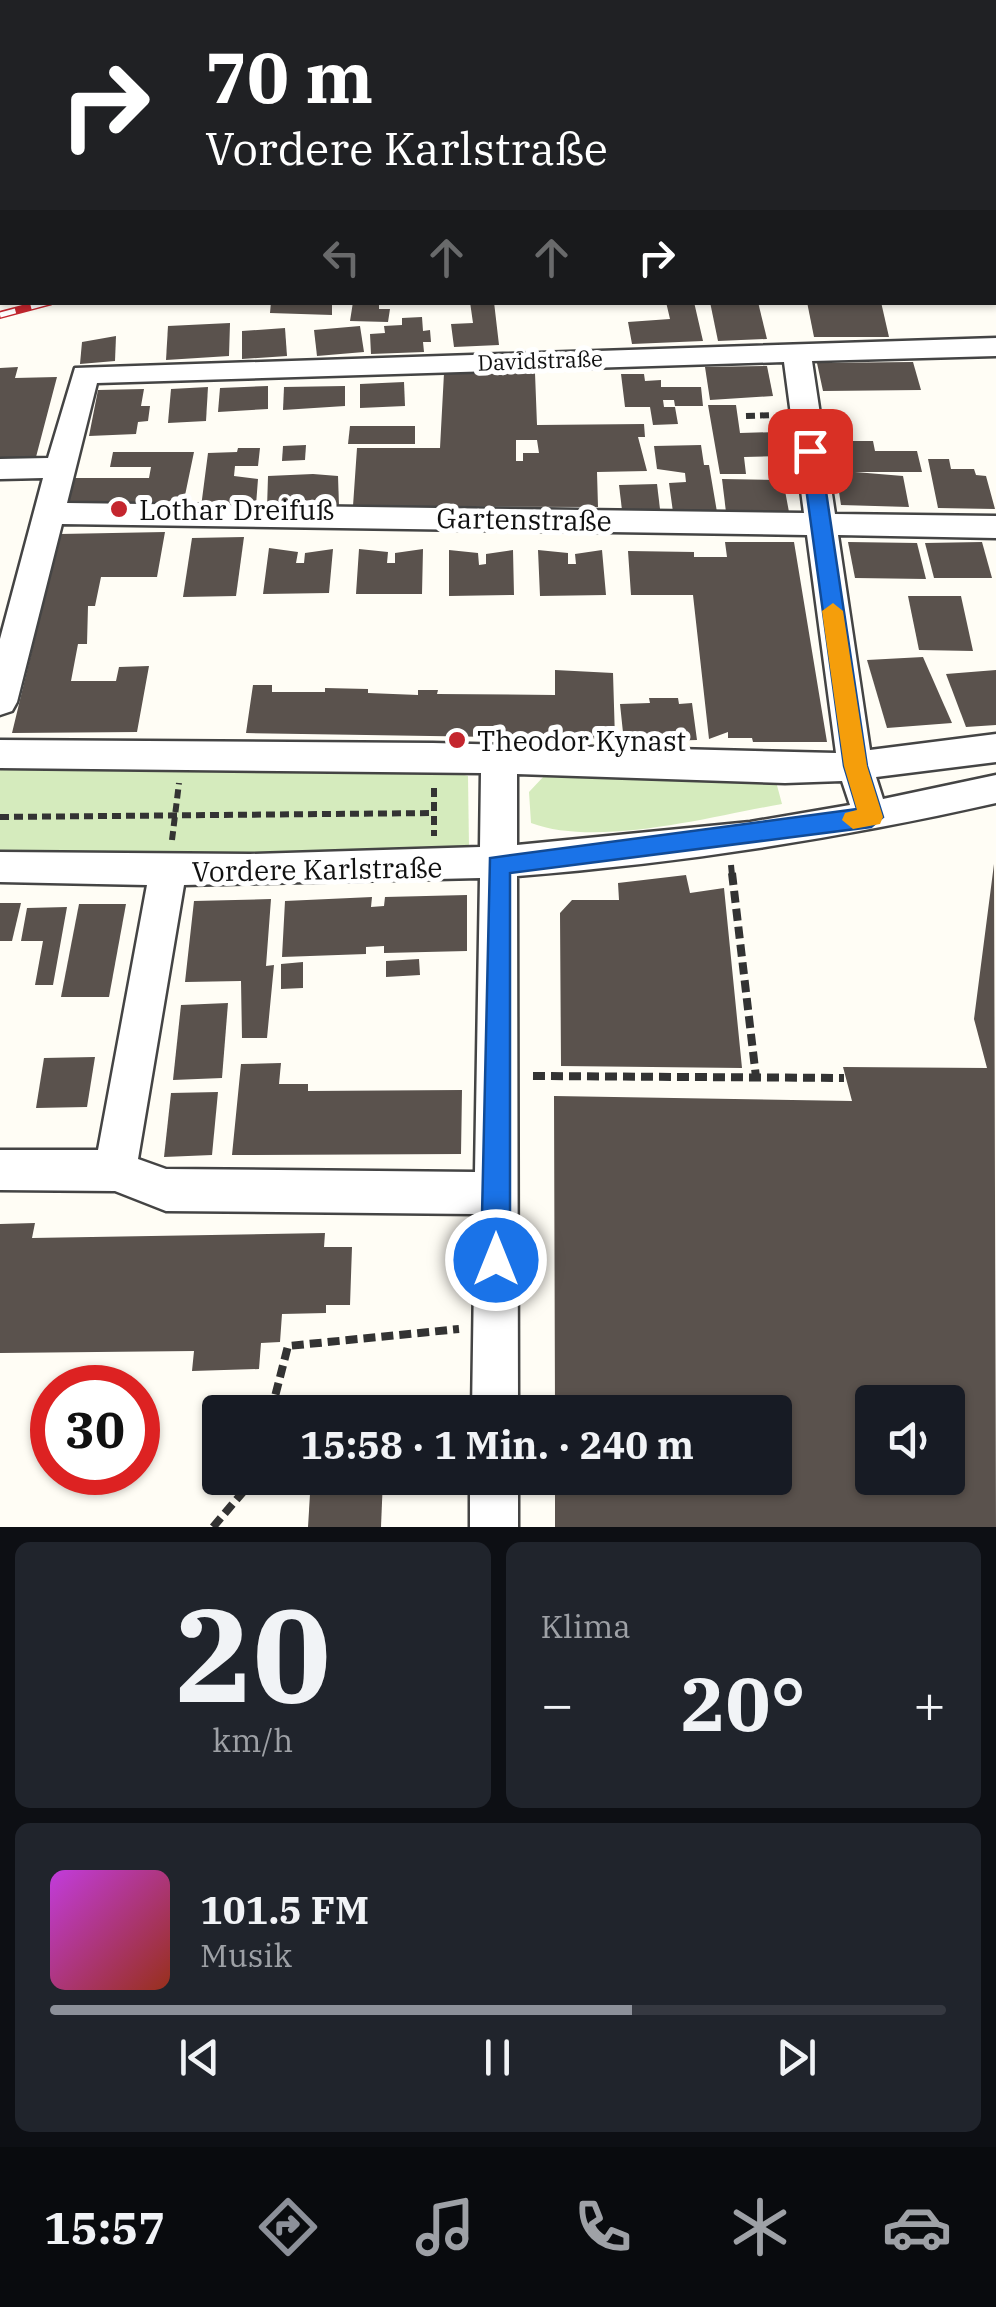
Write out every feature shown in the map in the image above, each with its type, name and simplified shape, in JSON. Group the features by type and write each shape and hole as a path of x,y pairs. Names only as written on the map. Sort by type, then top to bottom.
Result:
{"street":[{"name":"Davidstraße","path":"64,468 85,374 996,347"},
{"path":"796,352 855,766 871,817"},
{"path":"0,469 64,468 0,702"},
{"name":"Gartenstraße","path":"51,513 996,527"},
{"path":"0,754 433,757 785,769 855,766 996,748"},
{"path":"495,1395 499,759"},
{"name":"Vordere Karlstraße","path":"0,868 168,871 498,865 871,817 996,788"},
{"path":"114,1171 168,871"},
{"path":"0,1170 114,1171 166,1190 496,1193"},
{"path":"494,1495 494,1527"}],"path":[{"path":"168,871 182,756"},
{"path":"433,757 434,867"},
{"path":"0,817 434,813"},
{"path":"728,838 756,1078"},
{"path":"497,1076 844,1078"},
{"path":"276,1395 288,1346 495,1326"},
{"path":"214,1527 241,1495"}],"green space":[{"path":"0,765 427,765 468,776 469,848 448,858 0,860"},
{"path":"545,775 775,778 782,804 621,831 558,830 531,823 529,792"}],"building":[{"path":"271,305 332,305 332,315 270,313"},
{"path":"353,305 390,309 388,322 350,321"},
{"path":"470,305 494,305 499,345 454,347 451,324 473,323"},
{"path":"667,305 695,305 703,341 632,344 628,322 670,319"},
{"path":"711,305 759,305 767,339 718,341"},
{"path":"808,305 882,305 889,337 814,337"},
{"path":"422,317 423,331 430,330 431,342 423,342 424,352 371,354 370,334 385,333 384,326 402,325 402,318"},
{"path":"230,323 229,356 166,360 168,326"},
{"path":"360,326 364,352 317,356 314,330"},
{"path":"285,328 287,356 242,359 242,331"},
{"path":"116,336 115,361 80,364 82,342"},
{"path":"913,362 921,390 823,391 817,363"},
{"path":"767,366 773,396 710,400 705,367"},
{"path":"18,367 15,378 57,377 36,457 0,457 0,368"},
{"path":"444,373 535,373 537,425 644,424 645,437 638,437 647,471 597,472 598,507 353,506 357,448 440,448","holes":["516,440 537,440 539,453 523,453 523,461 516,461"]},
{"path":"621,374 644,374 645,381 661,380 661,387 701,387 703,406 675,406 674,400 663,400 664,407 675,407 678,424 653,425 650,407 625,407"},
{"path":"404,382 405,406 360,408 360,384"},
{"path":"268,386 268,409 218,412 220,388"},
{"path":"345,386 345,406 283,410 284,387"},
{"path":"208,387 206,421 168,423 171,389"},
{"path":"144,389 141,406 150,406 148,421 138,422 136,434 89,436 98,390"},
{"path":"708,405 736,405 740,433 778,432 782,456 744,457 746,474 720,474"},
{"path":"350,426 415,426 415,444 348,444"},
{"path":"831,441 873,441 875,451 917,451 922,472 855,472 903,476 909,507 841,505"},
{"path":"306,445 305,460 282,461 283,446"},
{"path":"701,445 704,465 709,465 717,512 673,512 669,483 686,482 685,473 657,469 654,446"},
{"path":"238,448 260,448 258,466 235,466 234,476 258,479 256,505 201,507 208,453 237,452"},
{"path":"113,452 194,452 183,505 67,505 74,478 149,478 151,467 110,467"},
{"path":"928,459 949,459 951,469 974,469 976,475 986,476 995,509 938,508"},
{"path":"268,476 338,476 339,506 267,509"},
{"path":"722,479 783,480 789,512 726,512"},
{"path":"657,484 660,509 622,510 619,485"},
{"path":"165,532 157,577 101,577 95,606 88,606 87,644 78,644 71,681 116,681 119,667 149,666 137,732 12,733 60,534"},
{"path":"244,537 236,596 183,597 192,538"},
{"path":"725,542 794,542 827,742 753,742 752,738 728,738 728,732 709,739 693,595 631,595 628,551 727,557"},
{"path":"848,542 917,543 926,579 855,578"},
{"path":"982,542 992,578 934,578 925,543"},
{"path":"269,548 298,552 296,563 304,563 305,553 333,549 329,593 263,594"},
{"path":"359,549 388,552 387,563 395,563 395,553 423,549 422,594 356,594"},
{"path":"449,550 478,553 479,565 486,564 486,554 513,550 514,595 449,596"},
{"path":"538,550 568,553 568,564 576,564 575,554 602,550 606,595 540,596"},
{"path":"908,596 961,596 973,651 919,650"},
{"path":"923,657 952,723 887,728 867,660"},
{"path":"555,670 613,673 615,739 246,733 253,685 272,685 272,692 325,692 325,688 418,695 418,690 438,690 437,694 555,695"},
{"path":"996,670 996,725 966,727 946,674"},
{"path":"649,698 678,698 679,704 692,703 697,740 624,742 620,704 650,703"},
{"path":"994,864 996,1527 555,1527 555,1495 792,1495 792,1395 555,1395 554,1096 852,1101 843,1067 987,1068 974,1019"},
{"path":"686,875 690,893 724,888 742,1068 561,1066 560,913 572,900 619,900 618,883"},
{"path":"467,895 467,951 384,953 384,946 366,947 366,954 282,957 285,901 372,897 371,907 384,906 385,897"},
{"path":"271,899 266,966 274,965 267,1038 242,1038 241,981 185,982 194,901"},
{"path":"0,903 21,903 12,941 0,941"},
{"path":"79,904 126,904 109,997 61,997"},
{"path":"67,907 53,985 35,985 43,941 21,941 27,908"},
{"path":"419,959 420,975 386,977 386,961"},
{"path":"303,962 303,988 281,989 281,964"},
{"path":"228,1003 222,1078 173,1080 181,1005"},
{"path":"95,1057 87,1107 36,1108 44,1058"},
{"path":"281,1063 279,1084 308,1084 308,1091 462,1090 461,1154 232,1155 241,1064"},
{"path":"218,1092 212,1155 164,1157 171,1093"},
{"path":"35,1223 32,1238 325,1233 324,1247 352,1247 350,1305 326,1305 326,1313 282,1314 280,1342 261,1343 259,1369 192,1371 194,1351 0,1353 0,1224"},
{"path":"310,1495 382,1495 381,1527 308,1527"}],"railway":[{"path":"0,315 38,305"}],"slow traffic":[{"path":"833,611 855,766 871,817 853,820"}],"place":[{"name":"Lothar Dreifuß","path":"119,509"},
{"name":"Theodor Kynast","path":"457,740"}],"route":[{"path":"496,1260 498,865 871,817 855,766 810,451"}]}
